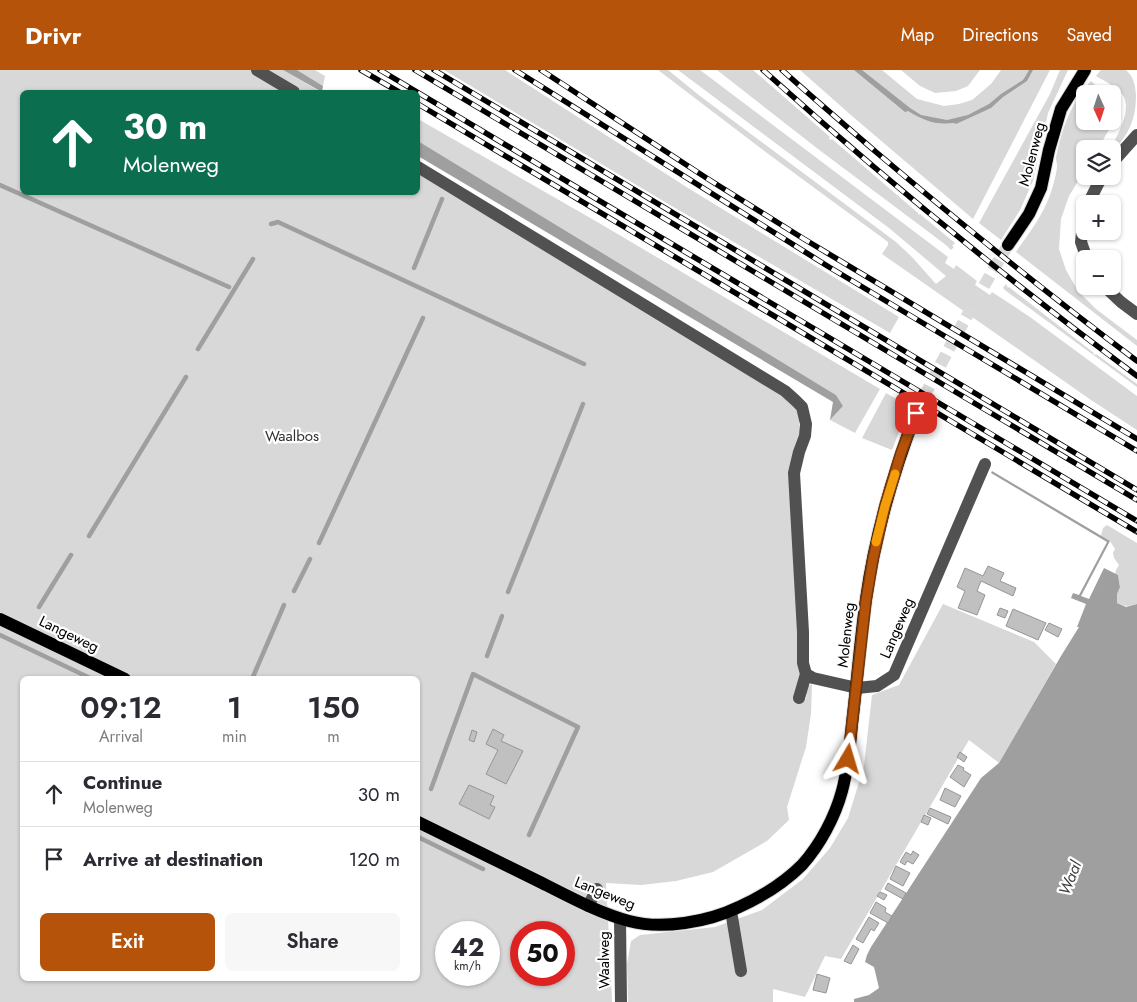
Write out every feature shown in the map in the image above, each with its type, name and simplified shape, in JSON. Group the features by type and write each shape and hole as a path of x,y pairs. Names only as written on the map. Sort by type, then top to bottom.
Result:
{"main road":[{"name":"Molenweg","path":"1008,245 1029,214 1041,188 1049,150 1061,109 1084,70"},
{"name":"Molenweg","path":"857,688 866,600 878,536 901,453 916,413"},
{"name":"Langeweg","path":"0,619 118,676"},
{"name":"Langeweg","path":"420,823 588,906 620,919 648,924 674,924 702,920 731,911 756,899 801,866 817,845 833,816 842,792 857,688"}],"street":[{"path":"256,70 291,90"},
{"path":"1121,153 1137,135"},
{"path":"420,168 785,392 802,407 806,424 805,436 794,472 803,663 806,674 799,698"},
{"path":"1114,295 1137,314"},
{"name":"Langeweg","path":"857,688 876,686 894,675 985,464"},
{"path":"806,674 813,678 857,688"},
{"path":"588,906 597,889"},
{"path":"731,911 741,971"},
{"name":"Waalweg","path":"620,919 621,1002"}],"green space":[{"name":"Waalbos","path":"0,70 254,70 287,90 20,90 20,195 420,195 420,172 775,390 799,409 800,678 797,699 806,699 808,686 812,684 811,714 806,747 787,807 789,820 767,841 713,872 676,881 641,885 606,883 612,1002 0,1002"},
{"path":"266,70 283,70 318,90 301,90"},
{"path":"297,70 315,70 325,76 323,86"},
{"path":"444,70 505,70 688,188 899,317 890,333 665,202"},
{"path":"658,70 668,70 896,242 936,284 946,276 889,228 678,70 700,70 948,257 945,263 954,269 956,265 977,281 975,285 990,295 992,292 1030,317 1137,396 1137,430 882,254 888,242"},
{"path":"717,70 753,70 830,137 829,139 832,139 919,215 955,243 952,246 954,247 951,250"},
{"path":"800,70 882,70 917,99 944,106 972,100 991,84 1001,70 1050,70 973,219"},
{"path":"901,70 980,70 968,86 956,91 935,93 920,86"},
{"path":"1060,70 1068,70 1048,113 1033,181 1020,210 1001,240 979,223 1050,94"},
{"path":"1101,70 1126,70 1132,78 1136,95 1135,112 1121,142 1121,140 1115,140 1121,130 1126,107 1121,93 1121,85 1111,85 1096,76"},
{"path":"1076,101 1076,130 1109,130 1103,140 1076,140 1076,185 1069,196 1061,219 1059,249 1066,270 1076,288 1076,295 1082,295 1096,309 1137,340 1137,346 1016,252 1036,223 1048,200 1056,175 1056,158 1061,138"},
{"path":"420,120 599,223 880,389 855,433 830,420 843,406 836,395 420,142"},
{"path":"1006,284 1008,288 1093,354 1096,354 1137,384 1137,387 1006,291 1003,288"},
{"path":"886,393 909,406 892,450 862,438"},
{"path":"1107,525 1137,543 1137,604 1124,606 1117,603 1117,594 1120,586 1118,575 1115,574 1119,565 1114,558 1113,553 1115,549 1110,541 1101,536 1103,528"},
{"path":"943,604 1034,642 1056,664 999,763 969,740 841,959 825,956 805,997 773,989 773,1002 628,1002 627,964 631,941 640,935 715,927 762,910 803,879 830,848 848,818 864,766 872,695 899,685"}],"water":[{"path":"283,70 297,70 323,86 322,90 318,90"},
{"path":"854,70 862,70 921,115 947,120 968,115 989,104 1023,80 1029,70 1033,70 1027,81 1003,97 991,108 956,124 930,122 908,111 905,112"},
{"path":"420,142 836,395 843,406 830,420 833,402 420,157"},
{"name":"Waal","path":"992,471 1110,541 1081,596 1089,599 1104,568 1118,575 1120,587 1117,594 1117,603 1126,607 1137,604 1137,1002 854,1002 854,999 869,995 879,988 874,967 865,962 871,947 981,778 999,763 1079,627 1077,627 1086,604 1071,598 1073,593 1079,595 1107,542 991,473"}],"building":[{"path":"988,566 1004,573 1000,581 1016,588 1013,596 981,581 977,591 985,595 977,615 958,608 965,591 957,587 965,568 983,576"},
{"path":"1000,608 1008,611 1005,618 997,615"},
{"path":"1013,609 1046,623 1038,640 1006,626"},
{"path":"1049,623 1062,629 1058,637 1045,630"},
{"path":"493,729 504,735 501,741 523,751 506,784 486,774 498,750 486,744"},
{"path":"472,730 477,732 474,742 469,740"},
{"path":"960,752 967,757 964,762 957,757"},
{"path":"958,765 971,775 964,787 950,777"},
{"path":"469,785 494,796 490,805 495,807 489,819 459,804"},
{"path":"945,788 961,796 955,807 940,800"},
{"path":"930,808 951,817 948,824 927,814"},
{"path":"924,815 931,818 928,825 921,822"},
{"path":"913,851 919,855 913,864 907,861 905,865 900,862 906,852 911,855"},
{"path":"896,866 910,873 903,886 890,879"},
{"path":"888,883 906,893 903,899 885,889"},
{"path":"880,892 887,895 884,900 877,896"},
{"path":"876,902 886,908 885,912 892,916 888,923 870,913"},
{"path":"869,917 879,923 874,931 871,929 863,943 856,939"},
{"path":"853,945 859,949 851,964 844,961"},
{"path":"817,974 830,978 826,993 813,990"}],"waterway":[{"path":"0,185 20,194"},
{"path":"22,195 229,287"},
{"path":"414,268 442,199"},
{"path":"271,224 278,222 584,364"},
{"path":"198,349 253,259"},
{"path":"319,543 423,318"},
{"path":"89,536 186,377"},
{"path":"508,592 583,404"},
{"path":"39,607 71,555"},
{"path":"294,591 310,559"},
{"path":"253,676 284,605"},
{"path":"487,656 502,616"},
{"path":"0,635 86,676"},
{"path":"431,789 473,674 578,727 529,835"},
{"path":"420,838 483,869"}],"tunnel":[{"path":"916,413 960,328 1008,245"}],"railway":[{"path":"361,70 396,90"},
{"path":"380,70 414,90"},
{"path":"415,70 1137,500"},
{"path":"434,70 1137,490"},
{"path":"515,70 829,267 1137,451"},
{"path":"541,70 804,239 1137,439"},
{"path":"763,70 947,228 1137,376"},
{"path":"782,70 940,206 1137,361"},
{"path":"420,94 1137,521"},
{"path":"420,105 1137,532"}],"slow traffic":[{"path":"876,542 895,474"}],"route":[{"path":"848,759 866,600 873,559 885,506 901,453 916,413"}]}
